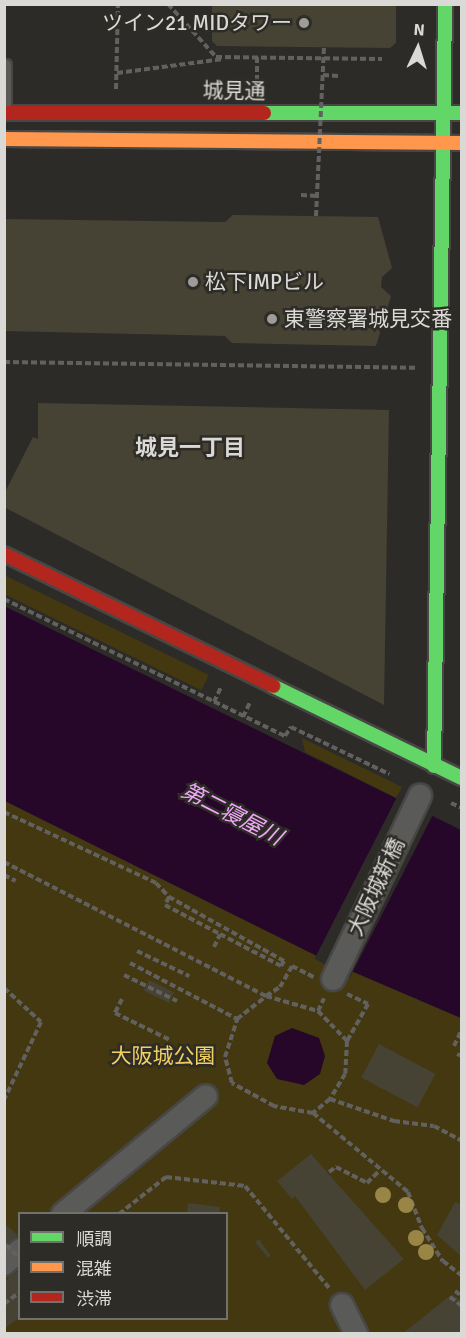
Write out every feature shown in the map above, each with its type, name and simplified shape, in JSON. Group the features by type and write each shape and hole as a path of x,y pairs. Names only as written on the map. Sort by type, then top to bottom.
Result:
{"street":[{"path":"434,766 445,4"},
{"name":"城見通","path":"5,113 444,116 462,113"},
{"path":"4,139 462,143"},
{"path":"4,554 462,778"},
{"name":"大阪城新橋","path":"333,979 420,796"},
{"path":"65,1212 206,1096"},
{"path":"336,1298 356,1334"}],"lane":[{"path":"5,113 6,64"}],"path":[{"path":"116,92 118,4"},
{"path":"168,4 216,57 382,59"},
{"path":"316,216 324,47"},
{"path":"117,73 226,57"},
{"path":"257,57 257,90"},
{"path":"323,75 338,76"},
{"path":"301,195 316,195"},
{"path":"4,362 418,368"},
{"path":"4,599 243,717 285,736 291,727 399,779"},
{"path":"214,702 224,681"},
{"path":"243,717 253,696"},
{"path":"4,812 156,883 169,897 284,961 281,966 165,905 169,897"},
{"path":"4,868 7,864 266,996 318,1011 347,1041"},
{"path":"4,875 16,881"},
{"path":"214,947 220,934"},
{"path":"137,951 189,976"},
{"path":"130,963 237,1019"},
{"path":"313,1113 330,1099 345,1074 347,1041 368,1004 343,992 333,979 316,978 292,966 280,987 237,1019 225,1057 232,1083 274,1106 313,1113 379,1171 408,1192 423,1228 443,1261 462,1276"},
{"path":"124,975 177,1001"},
{"path":"4,988 42,1022 4,1100"},
{"path":"122,999 115,1013 170,1040"},
{"path":"454,1046 462,1029"},
{"path":"330,1099 394,1121 434,1126 462,1141"},
{"path":"329,1172 336,1167 367,1183 379,1171"},
{"path":"121,1212 166,1177 245,1186 336,1298"},
{"path":"454,1290 462,1296"},
{"path":"4,1304 18,1294"},
{"path":"450,1297 462,1306"}],"green space":[{"path":"4,575 209,675 201,690 4,594"},
{"path":"302,738 402,787 396,798 305,752"},
{"name":"大阪城公園","path":"5,801 321,958 461,1018 461,1333 5,1333"}],"water":[{"name":"第二寝屋川","path":"4,606 461,830 461,1018 321,958 5,801"},
{"path":"292,1028 319,1038 325,1056 320,1074 304,1085 277,1079 267,1063 275,1036"}],"pier":[{"path":"398,795 434,813 350,977 314,959"}],"building":[{"name":"ツイン21 MIDタワー","path":"212,4 396,4 396,43 390,48 217,46 212,41"},
{"name":"松下IMPビル","path":"233,215 378,217 392,268 382,277 381,287 391,296 376,346 232,343 225,336 4,331 4,219 225,222"},
{"path":"38,403 389,410 384,705 4,507 4,494 33,437 38,439"},
{"path":"149,980 174,992 169,1003 144,991"},
{"path":"379,1044 436,1074 418,1108 361,1078"},
{"path":"311,1154 404,1259 365,1290 295,1196 292,1199 277,1181"},
{"path":"455,1202 462,1205 462,1257 437,1235"},
{"path":"188,1203 220,1207 219,1212 187,1212"},
{"path":"5,1224 18,1235 5,1246"},
{"path":"259,1239 271,1256 268,1258 255,1242"},
{"path":"18,1271 18,1318 4,1329 4,1281"},
{"path":"452,1294 462,1301 462,1334 402,1334"}],"traffic: fast":[{"path":"434,766 445,4"},
{"path":"264,113 462,113"},
{"path":"273,686 462,778"}],"traffic: slow":[{"path":"4,139 462,143"}],"traffic: jam":[{"path":"4,113 264,113"},
{"path":"4,554 273,686"}],"place":[{"name":"ツイン21 MIDタワー","path":"304,23"},
{"name":"松下IMPビル","path":"193,282"},
{"name":"東警察署城見交番","path":"272,319"}],"district":[{"name":"城見一丁目","path":"190,448"}]}
